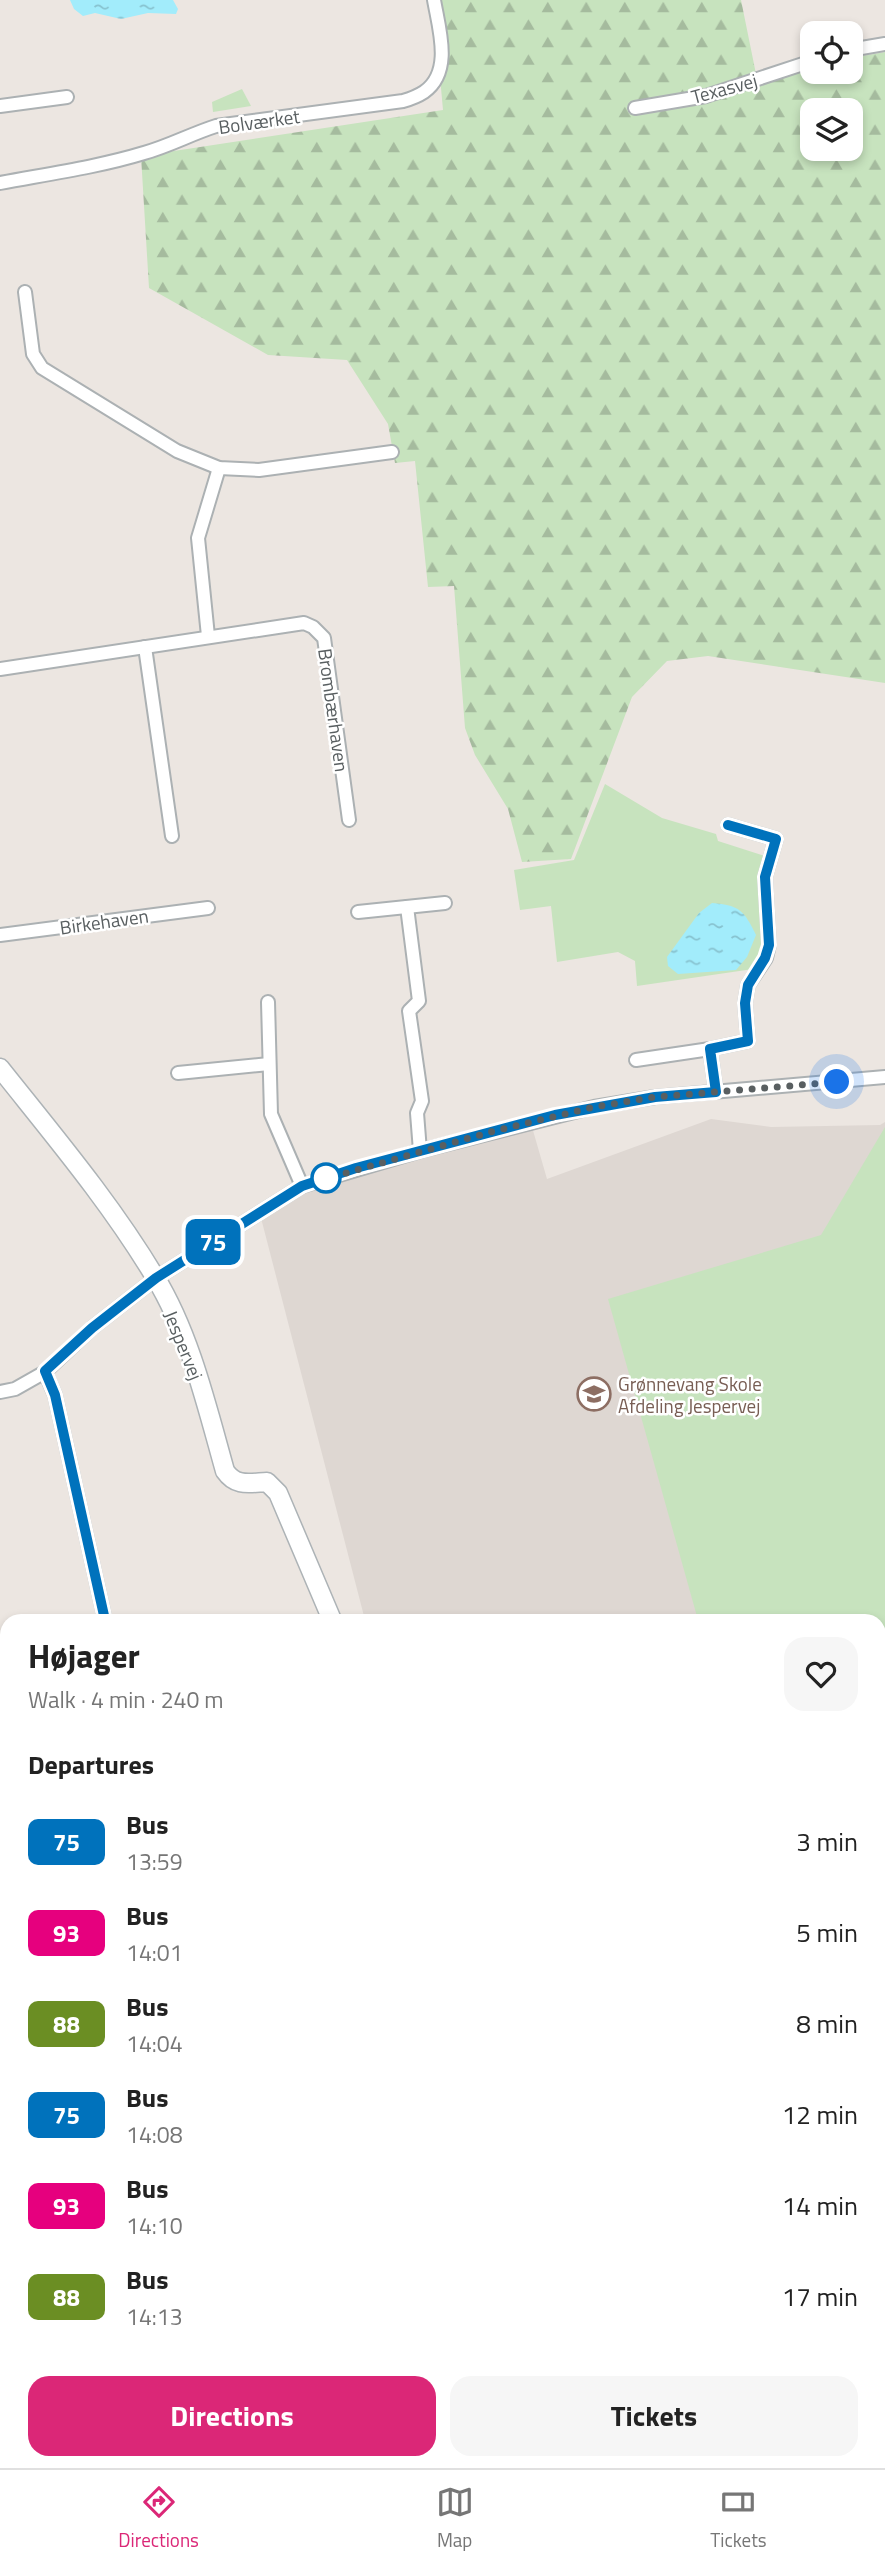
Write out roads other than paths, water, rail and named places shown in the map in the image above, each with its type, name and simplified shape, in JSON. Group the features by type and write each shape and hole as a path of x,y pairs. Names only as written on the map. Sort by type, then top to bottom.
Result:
{"street":[{"name":"Bolværket","path":"0,183 142,154 216,126 403,101 423,93 441,69 441,41 434,0"},
{"path":"863,48 885,44"},
{"name":"Texasvej","path":"635,108 706,96 800,65"},
{"path":"0,106 67,97"},
{"path":"25,292 33,354 42,368 177,451 219,468 259,470 392,452"},
{"path":"208,636 198,538 219,468"},
{"name":"Brombærhaven","path":"0,668 304,623 320,631 324,638 349,820"},
{"path":"145,647 172,836"},
{"path":"636,1060 748,1041 745,1003 748,985 765,958 769,945 765,877 776,839 728,825"},
{"path":"358,912 445,903"},
{"path":"407,907 419,1001 409,1011 422,1101 417,1113 420,1151"},
{"name":"Birkehaven","path":"0,935 208,908"},
{"path":"268,1002 271,1114 302,1186"},
{"path":"710,1049 716,1092"},
{"path":"178,1073 269,1064"},
{"name":"Jespervej","path":"0,1068 95,1188 156,1278 190,1351 225,1471 231,1480 240,1484 267,1482 278,1493 329,1614"},
{"path":"0,1392 15,1388 45,1371 92,1328 156,1278 302,1186 420,1151 594,1107 655,1097 885,1077"},
{"path":"45,1371 55,1395 104,1614"}],"water":[{"path":"70,0 173,0 178,9 176,14 148,13 121,19 95,13 83,16 74,9"},
{"path":"712,903 729,905 740,911 748,920 756,935 747,957 736,970 678,974 668,966 667,957 699,913"}],"place":[{"name":"Grønnevang Skole Afdeling Jespervej","path":"594,1394"}]}
